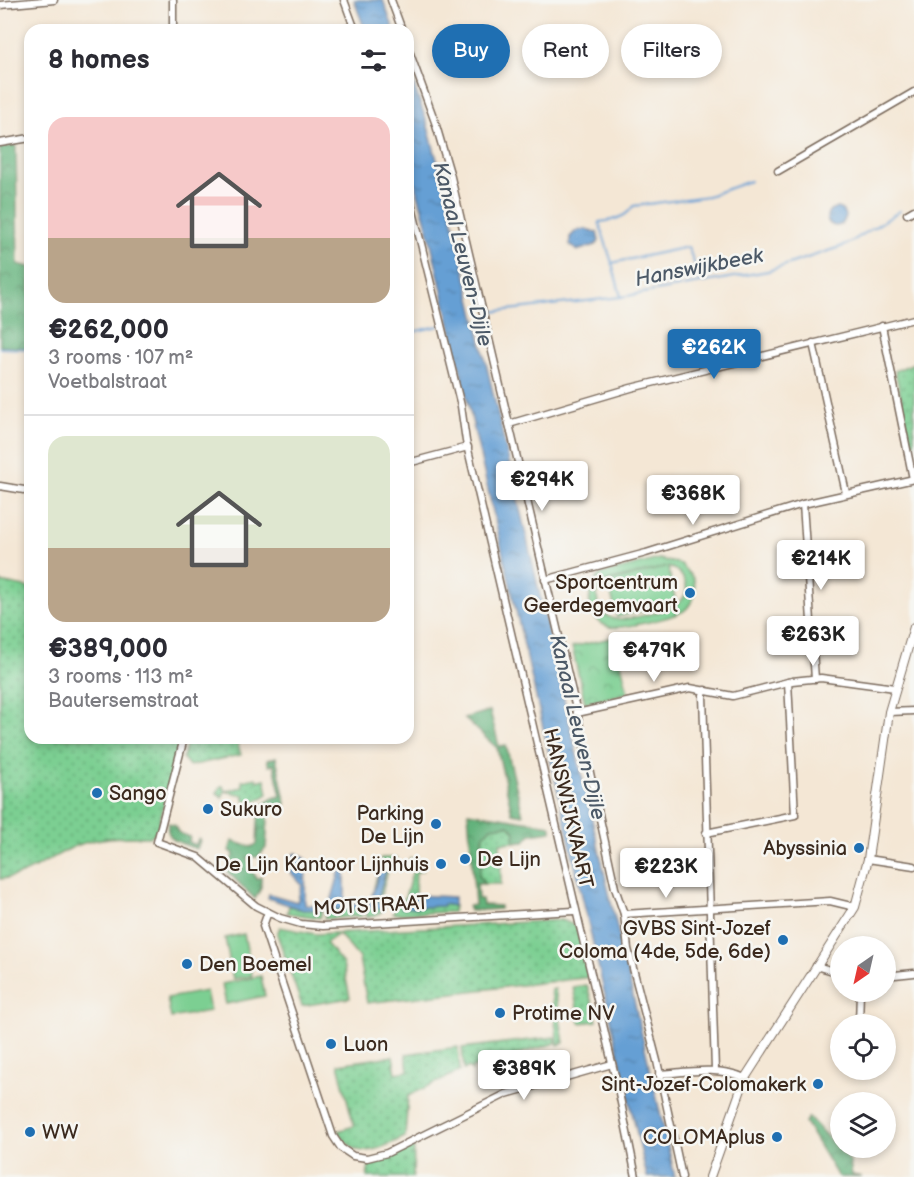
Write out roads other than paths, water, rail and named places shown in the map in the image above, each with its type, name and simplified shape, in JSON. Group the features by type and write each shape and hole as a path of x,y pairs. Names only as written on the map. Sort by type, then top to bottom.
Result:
{"street":[{"path":"0,5 54,0"},
{"path":"173,0 173,24"},
{"path":"344,0 353,24"},
{"path":"391,0 400,24"},
{"path":"414,66 450,173 577,713 615,888 624,914 628,950 682,1177"},
{"path":"778,171 914,92"},
{"path":"0,142 24,139"},
{"path":"907,214 914,210"},
{"name":"HANSWIJKVAART","path":"414,215 461,406 468,447 574,911 612,1064 636,1177"},
{"path":"510,424 631,388 914,320"},
{"path":"545,580 646,553 803,504 914,479 882,326"},
{"path":"813,343 846,494"},
{"path":"414,461 468,447"},
{"path":"911,465 914,456"},
{"path":"0,486 24,490"},
{"path":"803,504 815,679"},
{"path":"710,1177 745,1078 855,907 868,860 889,712 914,627"},
{"path":"577,713 690,688 732,696 788,682 815,679 895,688"},
{"path":"705,832 792,817 795,814 788,682"},
{"path":"705,690 703,695 705,832 715,1070"},
{"path":"889,712 914,711"},
{"name":"MOTSTRAAT","path":"182,744 158,842 198,857 256,906 268,912 301,924 323,926 574,911"},
{"path":"868,860 914,866"},
{"path":"624,914 831,901 855,907"},
{"path":"268,912 263,926 326,1118 337,1142 353,1156 367,1158 387,1153 506,1094 612,1064"},
{"path":"816,966 830,970"},
{"path":"896,975 914,973"},
{"path":"659,1074 715,1070 731,1072 745,1078"}],"water":[{"path":"354,0 383,0 392,24 363,24"},
{"path":"414,86 427,123 451,212 675,1177 647,1177 427,226 414,179"},
{"path":"836,208 842,211 845,217 842,223 836,226 830,223 827,217 830,211"},
{"path":"585,229 597,232 599,241 595,245 577,251 570,245 570,237 576,231"},
{"path":"296,853 306,859 305,905 330,906 340,870 345,870 345,904 369,905 381,866 387,866 377,902 384,904 383,908 303,910 268,898 269,894 297,902 302,885 292,874 288,860"},
{"path":"409,896 454,897 454,906 443,904 443,906 401,908 401,903 407,903"}],"waterway":[{"path":"612,263 599,222 623,216 633,206 708,196 750,181"},
{"name":"Hanswijkbeek","path":"491,312 621,297 768,271 846,245 900,211"},
{"path":"621,297 612,263 688,247 701,281"},
{"name":"Hanswijkbeek","path":"414,332 439,326"},
{"name":"Hanswijkbeek","path":"0,348 24,349"}],"place":[{"name":"Sportcentrum Geerdegemvaart","path":"690,593"},
{"name":"Sango","path":"97,793"},
{"name":"Sukuro","path":"208,809"},
{"name":"Parking De Lijn","path":"436,824"},
{"name":"Abyssinia","path":"859,848"},
{"name":"De Lijn","path":"465,859"},
{"name":"De Lijn Kantoor Lijnhuis","path":"441,864"},
{"name":"GVBS Sint-Jozef Coloma (4de, 5de, 6de)","path":"783,940"},
{"name":"Den Boemel","path":"187,964"},
{"name":"Protime NV","path":"500,1013"},
{"name":"Luon","path":"331,1044"},
{"name":"Sint-Jozef-Colomakerk","path":"818,1084"},
{"name":"WW","path":"30,1132"},
{"name":"COLOMAplus","path":"777,1137"}],"water label":[{"name":"Kanaal Leuven-Dijle","path":"463,254"},
{"name":"Kanaal Leuven-Dijle","path":"578,727"}]}
